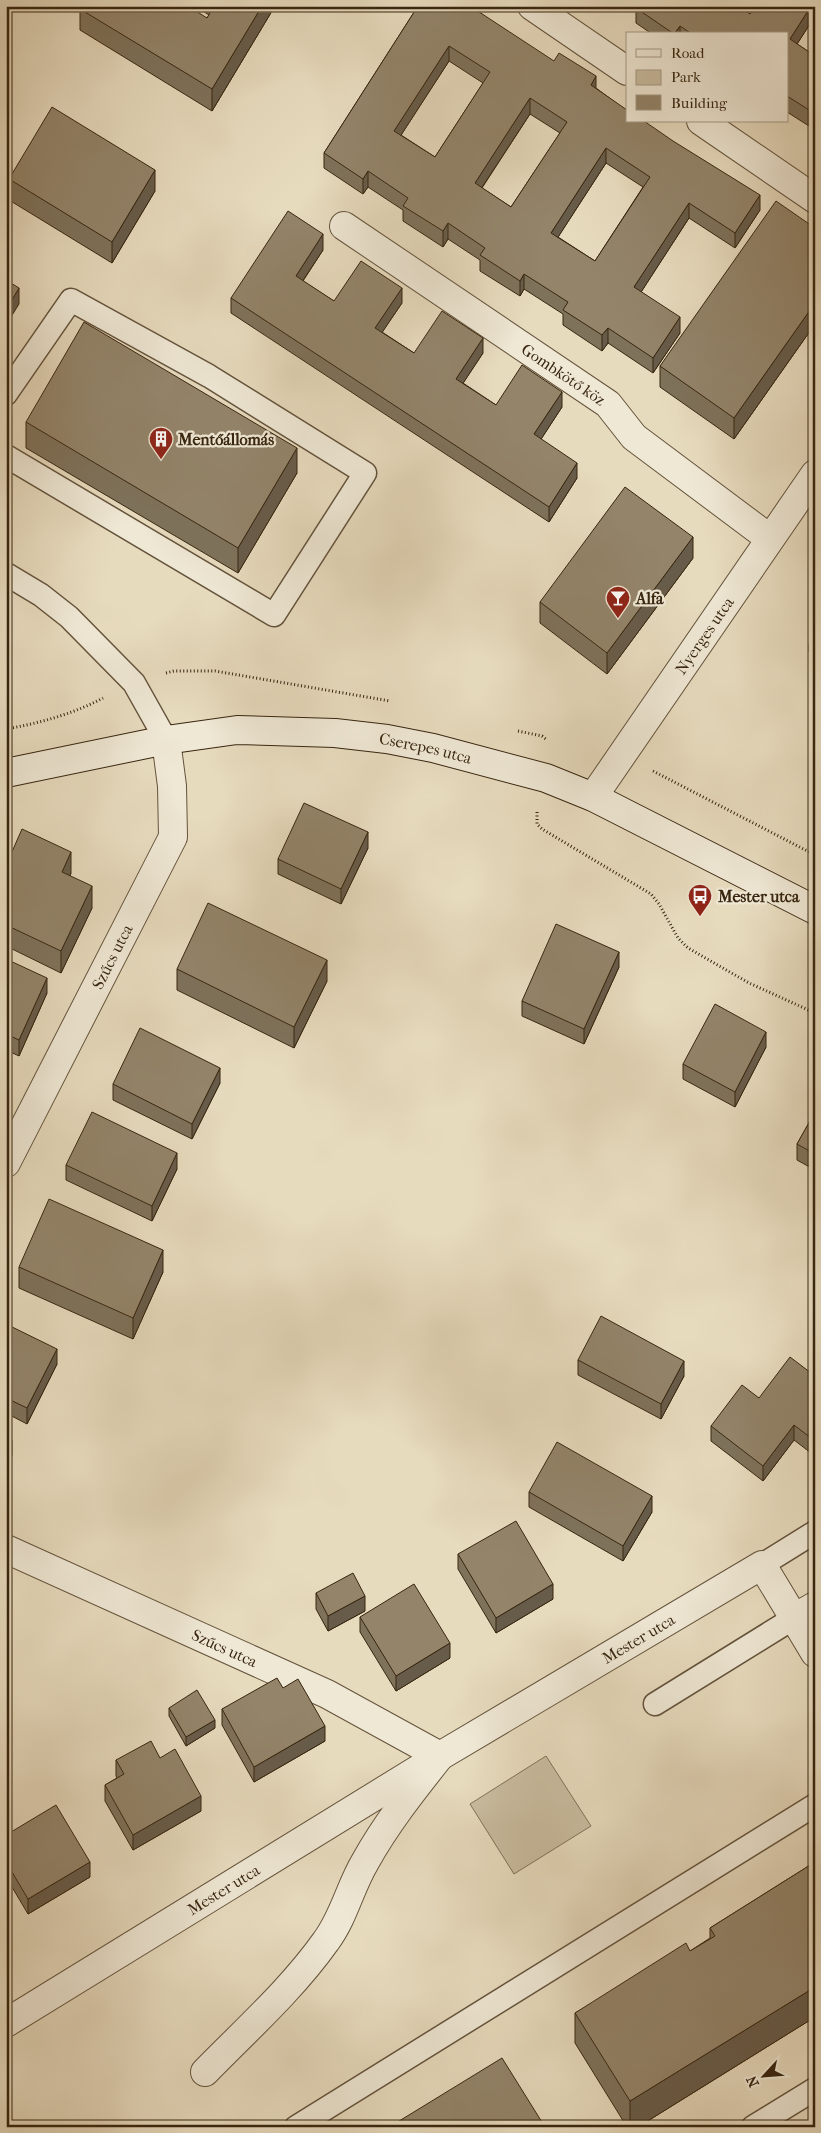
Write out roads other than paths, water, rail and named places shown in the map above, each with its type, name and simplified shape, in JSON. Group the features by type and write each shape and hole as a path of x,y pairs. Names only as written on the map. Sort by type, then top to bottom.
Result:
{"street":[{"path":"532,6 626,70"},
{"path":"702,122 815,199"},
{"name":"Gombkötő köz","path":"344,226 608,404 634,437 769,538"},
{"name":"Nyerges utca","path":"593,797 769,538 815,474"},
{"name":"Cserepes utca","path":"6,773 166,740 237,730 335,733 387,739 433,748 546,778 593,797 815,910"},
{"name":"Szűcs utca","path":"6,1162 173,837 172,786 166,740"},
{"name":"Szűcs utca","path":"6,1549 327,1694 440,1756"},
{"path":"762,1565 805,1612 815,1654"},
{"name":"Mester utca","path":"6,2023 440,1756 762,1565"},
{"name":"Mester utca","path":"205,2072 307,1965 328,1939 346,1908 364,1863 413,1789 440,1756"}],"lane":[{"path":"6,394 71,300 209,376 365,473 274,615 6,456"},
{"path":"6,574 41,595 69,617 134,683 166,740"},
{"path":"762,1565 815,1532"},
{"path":"655,1704 805,1612"},
{"path":"296,2127 815,1805"},
{"path":"753,2127 815,2089"}],"place":[{"name":"Mentőállomás","path":"161,460"},
{"name":"Alfa","path":"618,619"},
{"name":"Mester utca","path":"700,917"}]}
